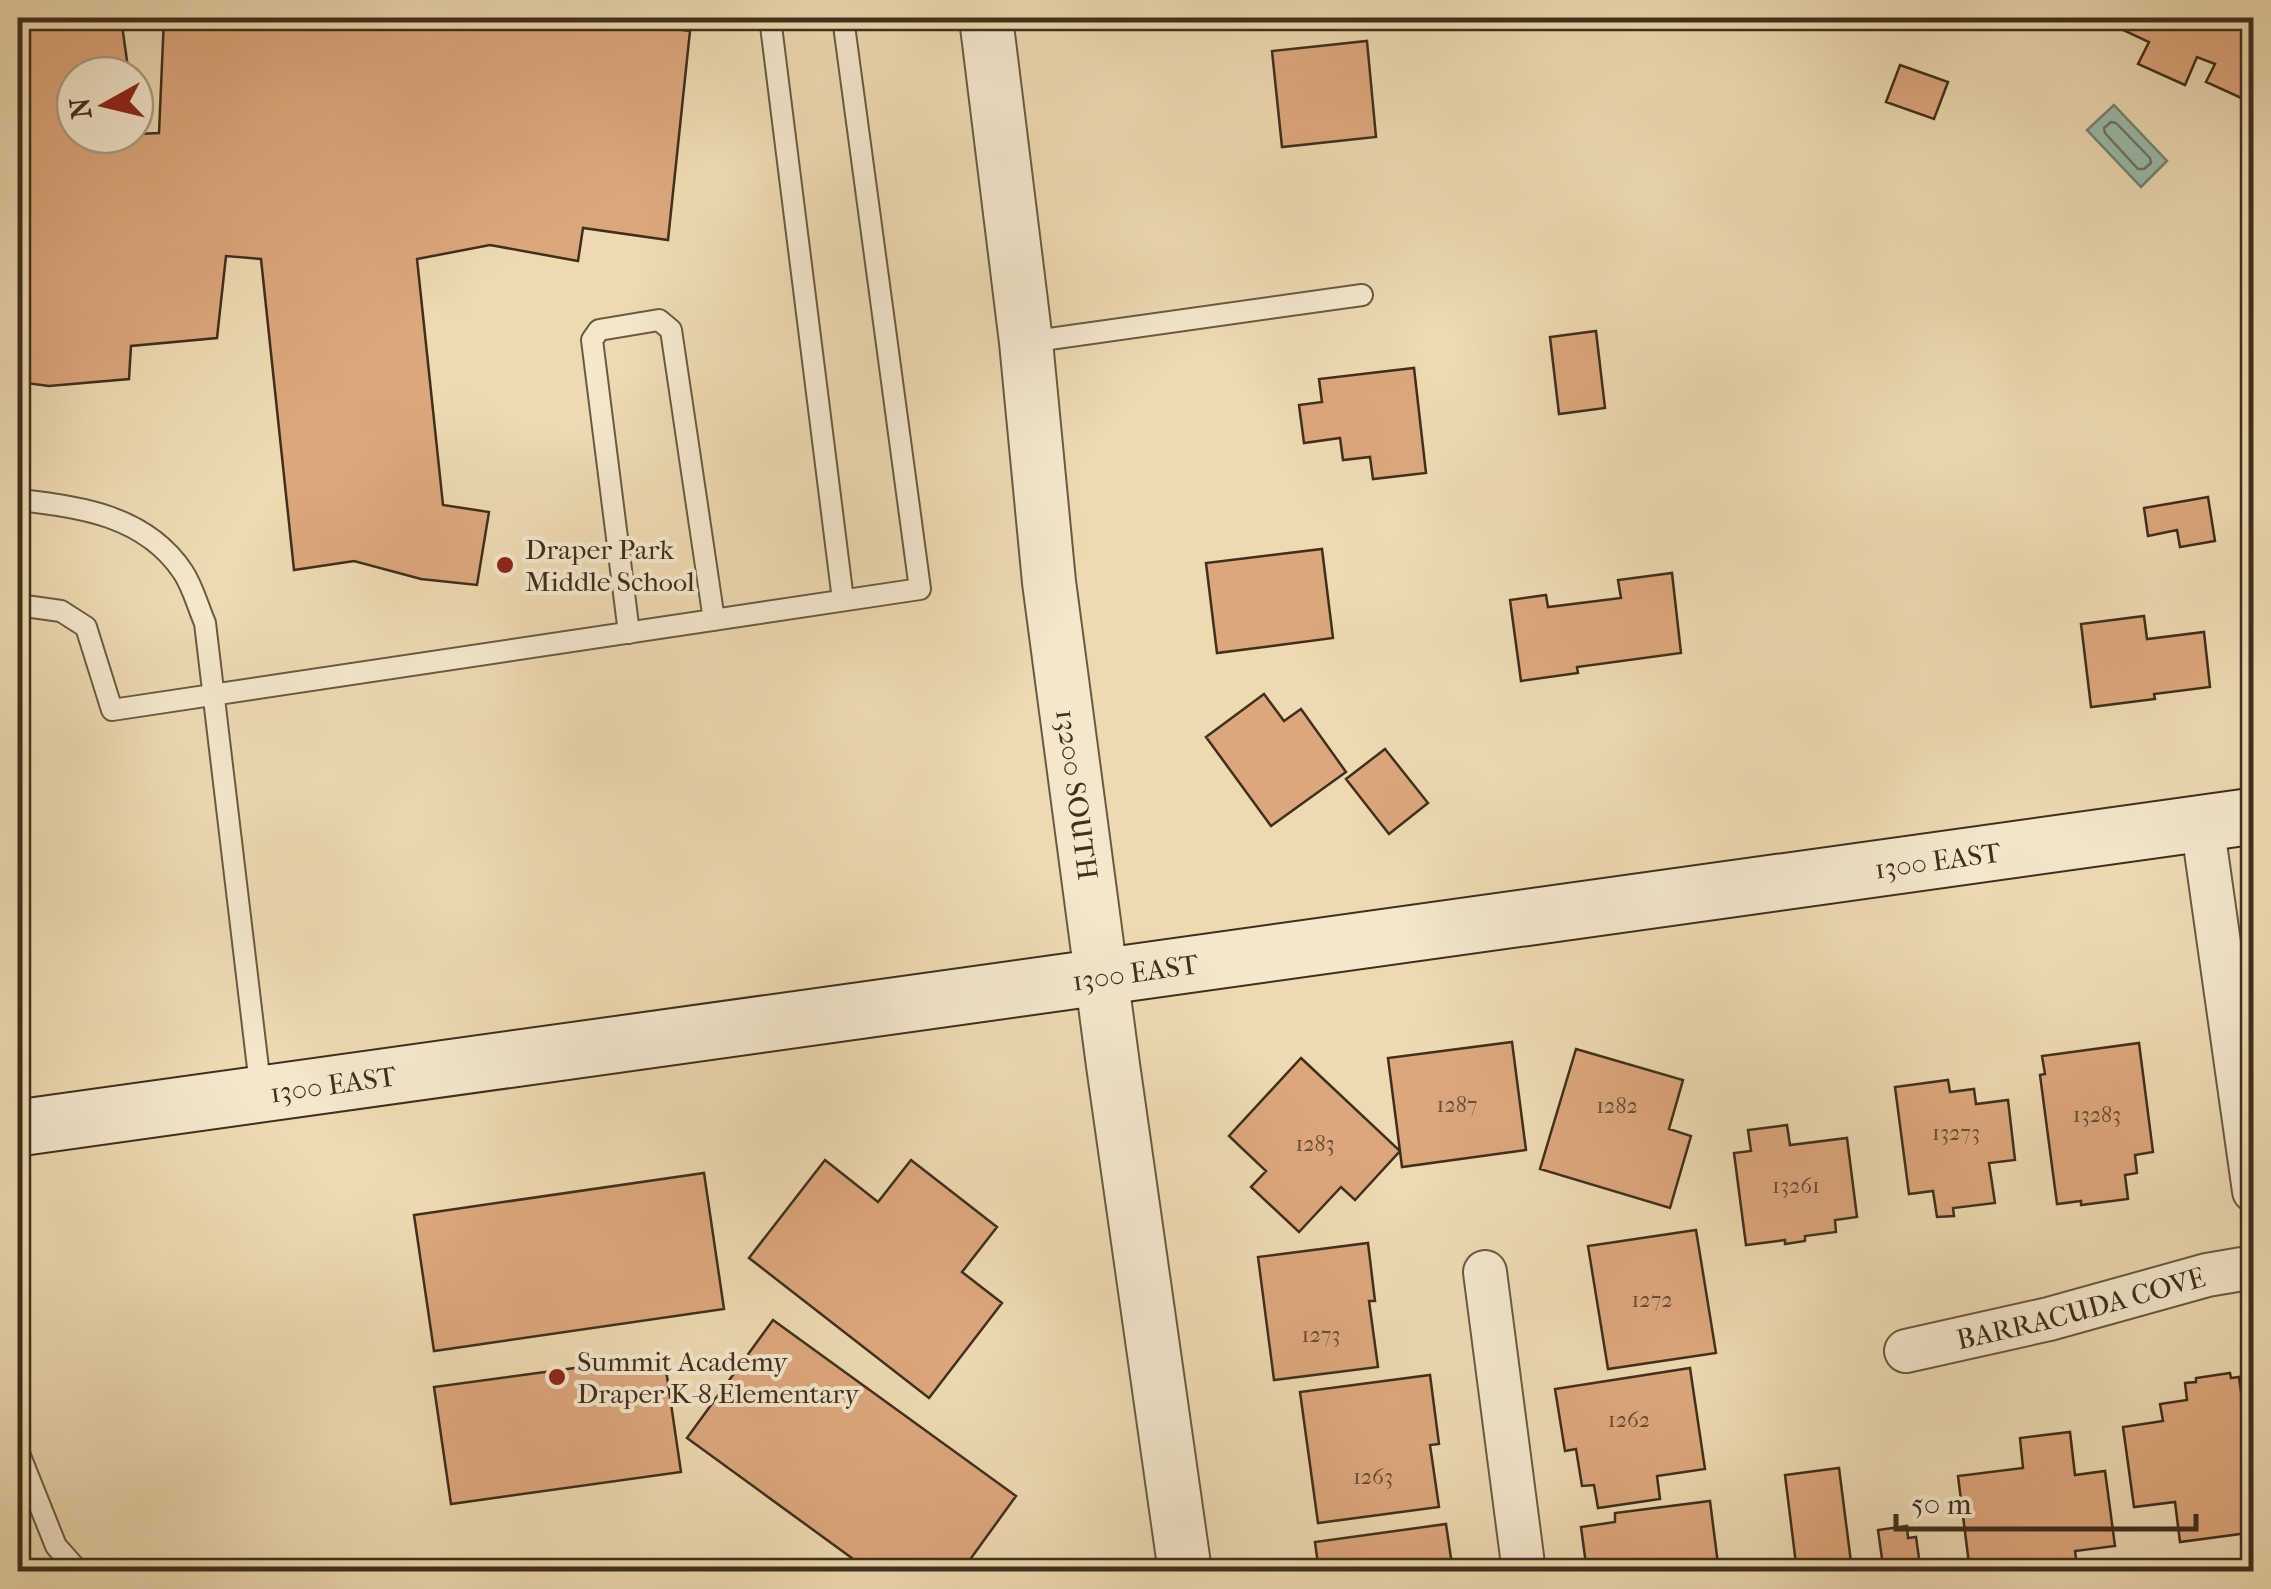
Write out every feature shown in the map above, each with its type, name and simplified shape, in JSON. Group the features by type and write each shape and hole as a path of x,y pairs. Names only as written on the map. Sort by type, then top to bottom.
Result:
{"main road":[{"name":"1300 EAST","path":"18,1128 2228,820"}],"street":[{"name":"13200 SOUTH","path":"986,18 1026,342 1049,582 1185,1572"},
{"path":"2228,820 2254,1190"},
{"name":"BARRACUDA COVE","path":"1906,1351 2049,1319 2207,1275 2254,1267"},
{"path":"1485,1272 1524,1572"}],"lane":[{"path":"770,18 843,600"},
{"path":"18,605 61,612 86,627 112,710 920,589 843,18"},
{"path":"1026,342 1362,295"},
{"path":"629,633 592,340 599,330 659,320 672,330 714,620"},
{"path":"18,500 64,505 115,517 159,544 184,574 205,623 261,1095"},
{"path":"18,1451 56,1546 79,1572"}],"water":[{"path":"2114,105 2167,161 2141,187 2087,130"}],"building":[{"path":"18,18 121,18 126,55 55,55 55,155 155,155 164,18 596,18 690,31 668,240 583,228 578,261 490,245 417,259 443,505 489,512 477,585 421,579 354,561 294,570 261,259 226,256 217,338 131,346 129,379 49,386 18,382"},
{"path":"2129,18 2254,18 2254,89 2248,101 2206,82 2215,64 2197,57 2185,85 2138,64 2149,42 2123,30"},
{"path":"1367,41 1376,137 1282,147 1272,51"},
{"path":"1900,65 1948,82 1934,119 1886,102"},
{"path":"1596,331 1605,408 1559,414 1550,337"},
{"path":"1414,368 1426,473 1373,479 1370,457 1343,460 1340,438 1304,443 1299,405 1322,402 1319,379"},
{"path":"2208,497 2215,541 2180,547 2177,530 2148,536 2144,508"},
{"path":"1322,549 1333,638 1217,653 1206,563"},
{"path":"1672,573 1681,653 1577,667 1578,673 1521,681 1510,600 1546,595 1548,607 1621,598 1618,580"},
{"path":"2144,616 2147,639 2204,632 2210,687 2091,707 2081,624"},
{"path":"1264,694 1284,721 1301,709 1346,772 1271,826 1206,737"},
{"path":"1385,749 1428,803 1389,834 1346,779"},
{"path":"1512,1042 1526,1150 1402,1167 1388,1058"},
{"path":"2139,1043 2153,1152 2135,1155 2137,1173 2125,1175 2128,1199 2057,1204 2040,1075 2045,1074 2042,1056"},
{"path":"1576,1049 1683,1080 1669,1129 1691,1136 1670,1208 1540,1169"},
{"path":"1301,1058 1400,1151 1355,1200 1341,1187 1299,1232 1251,1187 1266,1171 1229,1136"},
{"path":"1948,1080 1950,1092 1974,1089 1976,1104 2008,1100 2015,1160 1989,1163 1995,1203 1953,1208 1954,1216 1937,1217 1933,1191 1909,1194 1895,1087"},
{"path":"1787,1125 1790,1145 1847,1138 1857,1217 1835,1220 1836,1232 1805,1236 1805,1241 1746,1245 1734,1153 1751,1151 1748,1130"},
{"path":"825,1160 878,1202 911,1160 997,1227 962,1272 1002,1303 929,1398 749,1258"},
{"path":"704,1173 724,1309 434,1351 414,1215"},
{"path":"1696,1230 1716,1353 1608,1369 1588,1246"},
{"path":"1368,1243 1375,1301 1369,1301 1378,1367 1274,1380 1258,1257"},
{"path":"773,1320 1016,1496 961,1572 871,1572 687,1438"},
{"path":"664,1356 681,1472 451,1504 434,1387"},
{"path":"1690,1368 1705,1469 1657,1476 1660,1499 1598,1508 1594,1485 1582,1486 1576,1449 1565,1451 1555,1389"},
{"path":"2230,1373 2231,1378 2239,1377 2244,1414 2254,1413 2254,1535 2180,1542 2175,1502 2134,1507 2123,1427 2163,1421 2160,1404 2187,1400 2185,1383"},
{"path":"1430,1375 1439,1444 1430,1445 1439,1507 1318,1523 1300,1392"},
{"path":"2070,1432 2075,1475 2105,1471 2115,1546 2075,1551 2078,1572 2002,1572 2002,1568 1970,1572 1958,1476 2023,1468 2020,1438"},
{"path":"1839,1468 1852,1570 1883,1566 1878,1530 1907,1526 1908,1538 1916,1537 1921,1572 1797,1572 1785,1475"},
{"path":"1710,1501 1719,1572 1587,1572 1581,1527 1615,1522 1615,1513"},
{"path":"1446,1524 1453,1572 1319,1572 1315,1542"}],"place":[{"name":"Draper Park Middle School","path":"505,565"},
{"name":"Summit Academy Draper K-8 Elementary","path":"557,1377"}]}
